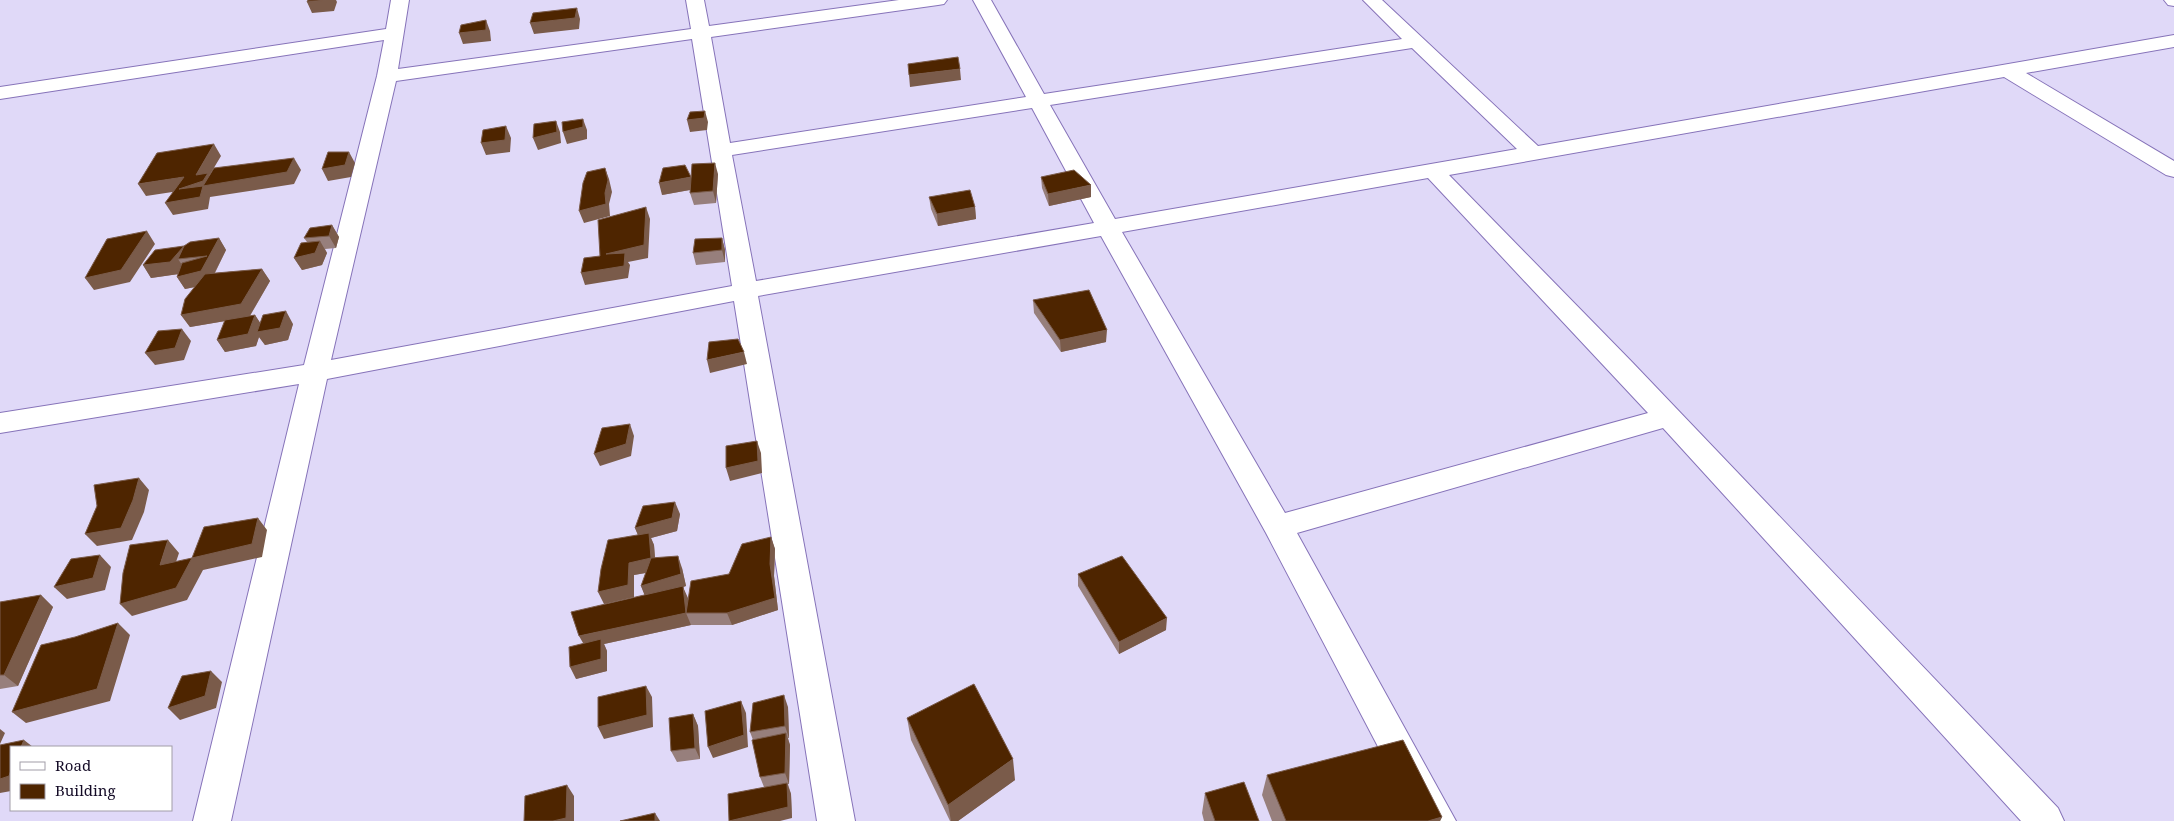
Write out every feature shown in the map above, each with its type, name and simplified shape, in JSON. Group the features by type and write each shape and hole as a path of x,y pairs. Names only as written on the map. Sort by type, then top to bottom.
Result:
{"street":[{"path":"212,821 315,372 387,76 400,0"},
{"path":"695,0 836,821"},
{"path":"387,76 938,0"},
{"path":"982,0 1037,102 1278,527 1437,821"},
{"path":"1372,0 1534,154"},
{"path":"0,93 395,33"},
{"path":"0,423 315,372 745,291 2009,71 2174,40"},
{"path":"720,151 1417,42"},
{"path":"2009,71 2174,170"},
{"path":"1433,171 1668,417 2044,821"},
{"path":"1278,527 1668,417"}],"building":[{"path":"308,0 327,0 307,2"},
{"path":"577,8 575,18 530,23 533,13"},
{"path":"486,20 486,30 459,33 461,25"},
{"path":"958,57 960,69 909,75 908,64"},
{"path":"705,111 704,118 687,120 690,112"},
{"path":"583,119 583,127 563,132 562,122"},
{"path":"556,121 557,132 533,138 534,124"},
{"path":"506,126 505,140 481,143 483,130"},
{"path":"214,144 196,175 208,173 203,181 179,189 203,186 200,197 165,203 184,177 138,184 157,153"},
{"path":"328,152 349,152 345,165 322,169"},
{"path":"294,158 287,172 203,186 214,168"},
{"path":"715,163 713,191 690,193 692,164"},
{"path":"685,165 691,177 659,183 663,168"},
{"path":"605,168 608,180 605,193 606,204 579,211 583,183 587,172"},
{"path":"1074,170 1091,185 1048,194 1041,177"},
{"path":"970,190 975,207 937,214 929,197"},
{"path":"646,207 644,245 606,254 625,253 624,266 581,273 584,258 600,256 598,220"},
{"path":"332,225 329,236 304,238 310,228"},
{"path":"147,231 121,270 85,278 107,239"},
{"path":"219,238 201,271 177,277 182,263 207,256 178,259 184,246 190,242"},
{"path":"722,238 722,250 693,253 695,239"},
{"path":"320,241 315,253 294,258 301,243"},
{"path":"184,246 170,262 143,265 155,250"},
{"path":"262,269 241,304 181,315 185,299 205,274"},
{"path":"1089,290 1107,330 1060,340 1033,300"},
{"path":"286,311 280,328 257,332 263,315"},
{"path":"255,315 248,334 217,340 225,320"},
{"path":"182,329 175,348 145,353 158,331"},
{"path":"738,339 744,352 707,360 709,342"},
{"path":"630,424 626,444 594,454 602,428"},
{"path":"757,441 758,461 726,468 726,446"},
{"path":"139,478 133,500 121,528 85,534 97,506 94,485"},
{"path":"675,502 672,518 635,528 643,506"},
{"path":"258,518 252,544 192,558 204,527"},
{"path":"649,533 651,558 629,563 628,585 598,592 608,540"},
{"path":"771,537 770,564 775,598 727,613 686,613 691,581 729,574 742,544"},
{"path":"168,540 160,565 192,558 176,588 120,604 123,573 130,545"},
{"path":"100,555 93,578 54,587 71,559"},
{"path":"678,556 681,574 641,586 651,558"},
{"path":"1122,556 1167,618 1119,642 1078,574"},
{"path":"683,586 686,613 579,636 571,612"},
{"path":"41,595 4,675 0,675 0,602"},
{"path":"118,623 97,689 12,712 41,645 75,637"},
{"path":"601,639 601,659 570,667 569,647"},
{"path":"211,671 205,696 168,708 182,676"},
{"path":"974,684 1013,759 948,805 907,718"},
{"path":"646,686 647,715 598,727 598,697"},
{"path":"784,695 785,726 750,732 753,703"},
{"path":"741,701 744,735 708,747 705,711"},
{"path":"693,714 695,748 671,751 669,718"},
{"path":"786,733 785,773 760,777 752,740"},
{"path":"24,740 21,746 10,746 10,773 9,776 0,779 0,745"},
{"path":"1403,740 1442,817 1428,821 1286,821 1267,775"},
{"path":"1244,782 1259,821 1215,821 1205,793"},
{"path":"787,783 788,807 729,821 728,794"},
{"path":"567,785 566,818 553,821 524,821 525,796"},
{"path":"655,813 655,821 620,821"}]}
